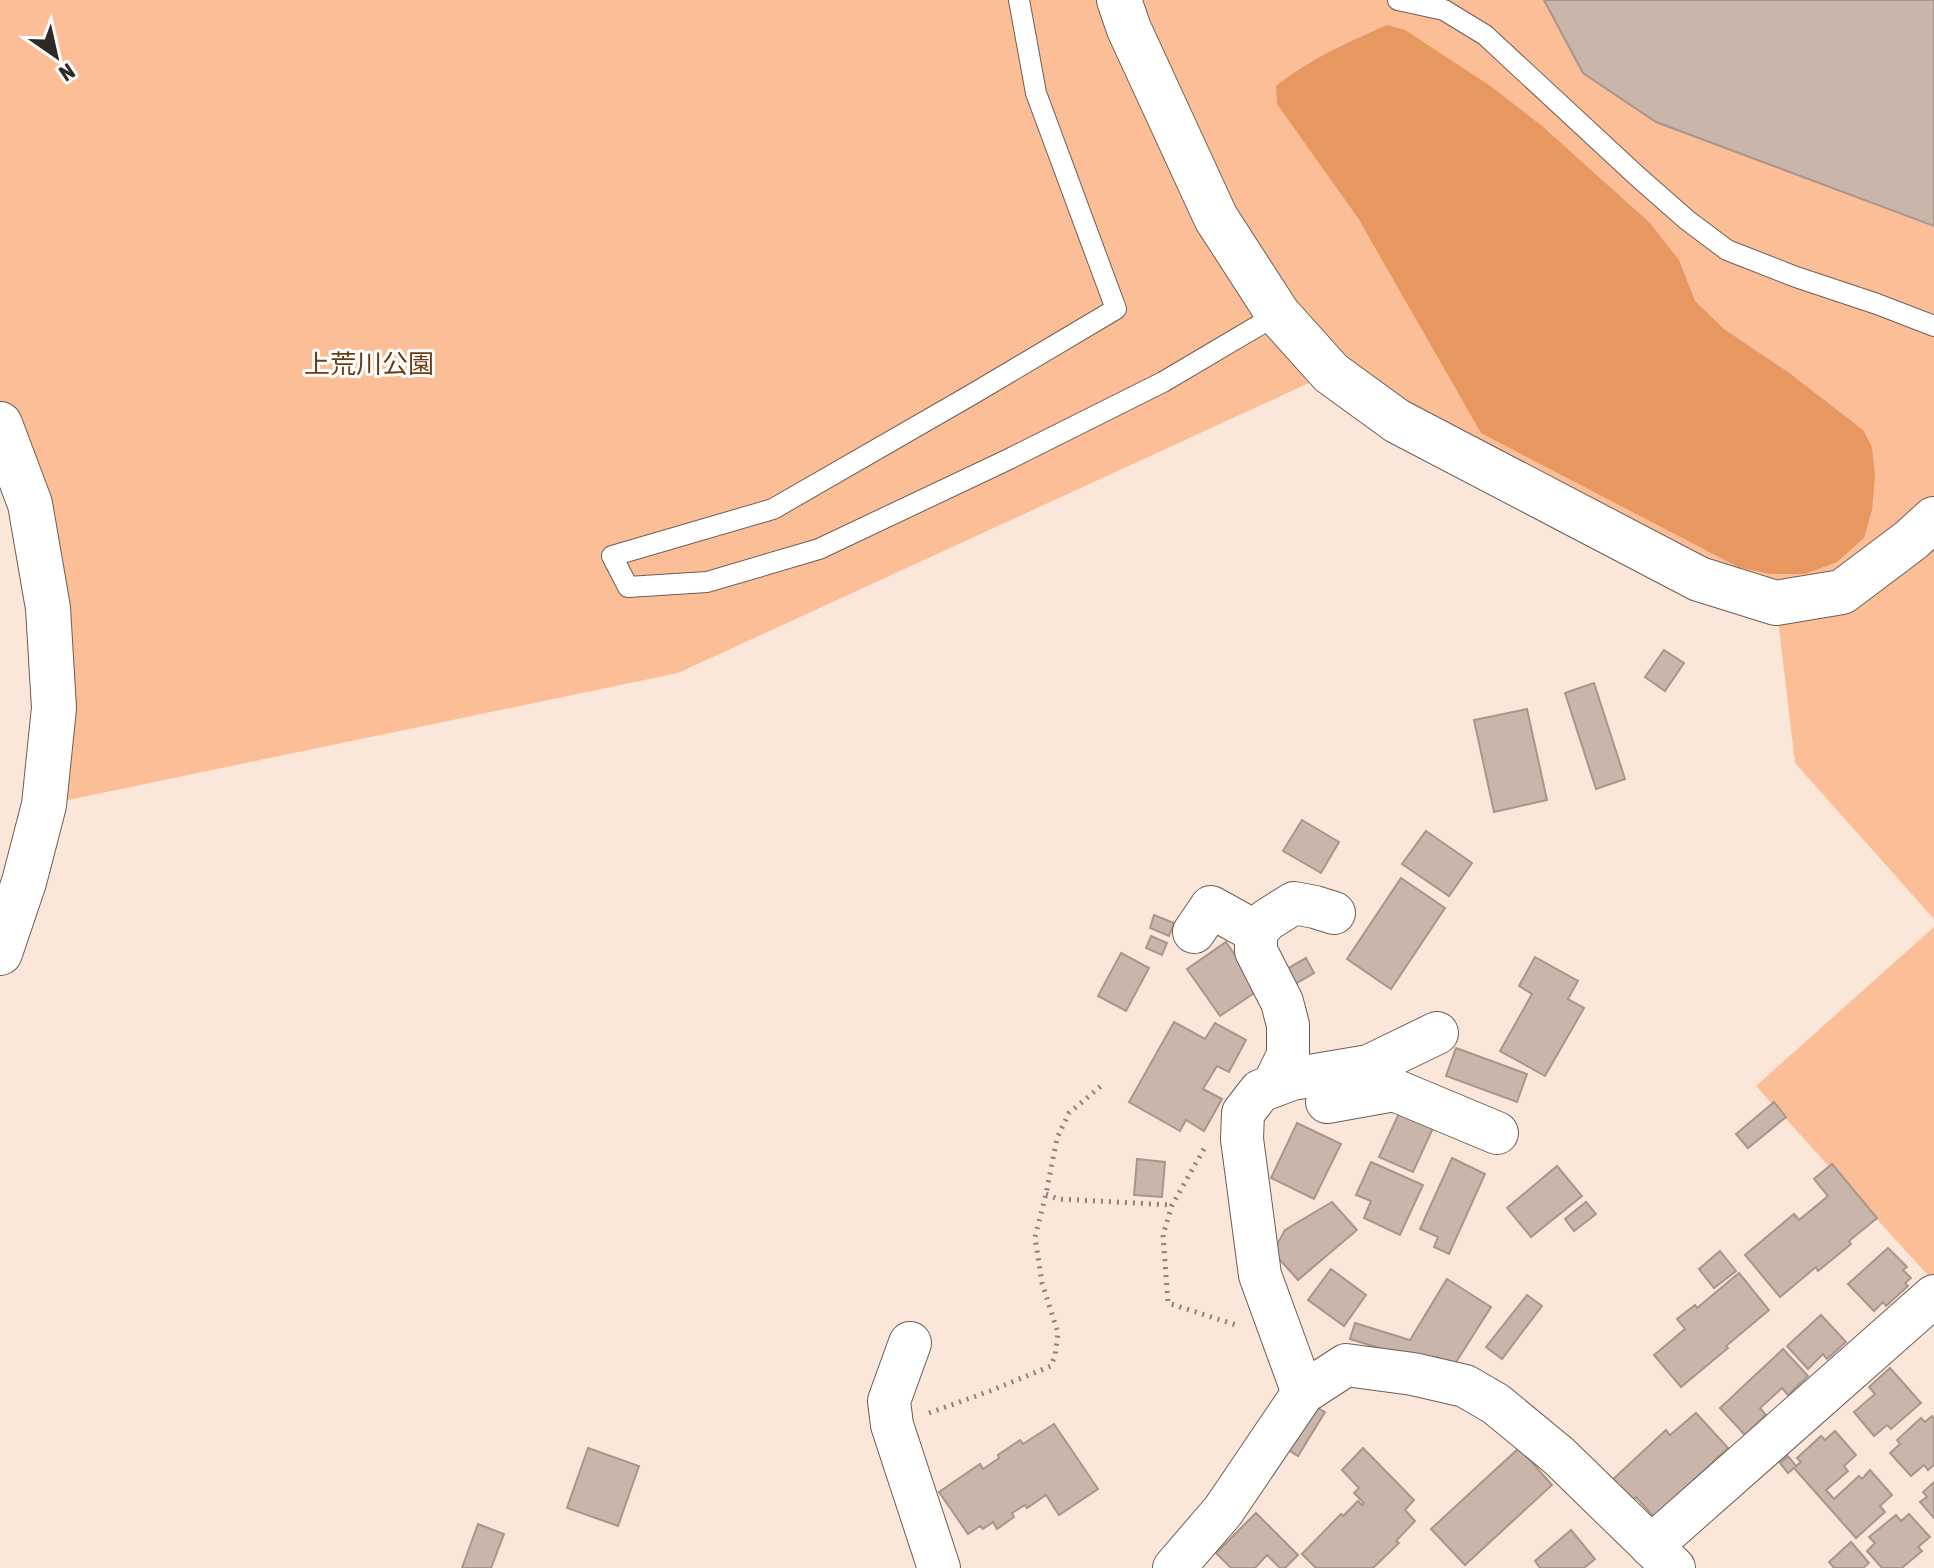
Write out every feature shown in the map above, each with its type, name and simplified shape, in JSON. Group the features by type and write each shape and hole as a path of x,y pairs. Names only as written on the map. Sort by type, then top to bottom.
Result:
{"street":[{"path":"1119,0 1129,29 1216,218 1278,314 1331,373 1397,421 1699,579 1776,603 1842,592 1934,519"},
{"path":"0,424 30,504 48,608 54,708 44,805 24,882 0,953"},
{"path":"1303,1393 1260,1275 1242,1139 1258,1099 1288,1055 1288,1025 1282,1002 1256,951 1256,932 1267,920 1294,903 1334,913"},
{"path":"1194,932 1211,907 1256,932"},
{"path":"1258,1099 1292,1079 1369,1066 1437,1033"},
{"path":"1258,1099 1280,1110 1394,1090 1497,1133"},
{"path":"1174,1568 1223,1511 1303,1393 1346,1365 1413,1374 1465,1386 1496,1404 1559,1456 1663,1557 1934,1296"},
{"path":"910,1343 889,1401 892,1425 939,1568"}],"lane":[{"path":"1019,0 1036,93 1116,309 773,509 612,556 628,587 707,582 819,549 1163,382 1278,314"},
{"path":"1398,0 1444,10 1485,35 1637,176 1727,250 1934,326"}],"path":[{"path":"892,1425 1051,1366 1058,1333 1042,1283 1035,1237 1057,1138 1069,1113 1101,1086"},
{"path":"1247,1329 1168,1303 1163,1235 1172,1205 1212,1135 1231,1116 1258,1099"},
{"path":"1046,1194 1058,1199 1172,1205"}],"green space":[{"name":"上荒川公園","path":"0,0 1934,0 1934,919 1795,763 1776,603 1331,373 678,673 44,805 54,708 0,424"},
{"path":"1934,927 1934,1282 1756,1086"}],"shaded area":[{"path":"1387,25 1405,30 1489,85 1542,126 1650,223 1679,260 1695,301 1724,329 1788,372 1863,430 1872,447 1875,476 1872,510 1864,538 1837,562 1805,574 1770,574 1738,567 1481,433 1358,218 1277,104 1276,86 1289,76"}],"building":[{"path":"1544,0 1934,0 1934,226 1656,122 1583,73"},
{"path":"1664,650 1684,663 1665,691 1645,677"},
{"path":"1594,683 1625,779 1596,789 1565,693"},
{"path":"1527,709 1547,800 1494,812 1474,720"},
{"path":"1302,820 1339,842 1321,873 1283,851"},
{"path":"1426,831 1472,863 1449,896 1402,864"},
{"path":"1401,878 1445,908 1391,989 1347,959"},
{"path":"1154,915 1174,923 1169,936 1150,928"},
{"path":"1151,936 1167,943 1162,955 1146,948"},
{"path":"1226,942 1259,990 1220,1016 1187,969"},
{"path":"1121,953 1149,968 1126,1011 1098,996"},
{"path":"1535,957 1578,981 1568,999 1584,1008 1545,1076 1500,1051 1532,994 1519,986"},
{"path":"1306,958 1314,973 1295,984 1287,969"},
{"path":"1174,1022 1205,1039 1215,1023 1246,1040 1229,1072 1217,1066 1203,1089 1222,1099 1204,1131 1186,1120 1180,1131 1129,1102"},
{"path":"1456,1048 1527,1074 1517,1102 1446,1076"},
{"path":"1774,1102 1786,1117 1748,1148 1736,1134"},
{"path":"1400,1111 1434,1126 1413,1172 1379,1157"},
{"path":"1297,1123 1341,1144 1314,1199 1271,1178"},
{"path":"1452,1158 1485,1174 1449,1254 1434,1247 1438,1237 1420,1229"},
{"path":"1137,1159 1165,1162 1162,1197 1134,1195"},
{"path":"1371,1162 1423,1185 1400,1235 1364,1218 1371,1201 1356,1195"},
{"path":"1832,1164 1877,1218 1818,1271 1816,1267 1780,1297 1745,1255 1794,1214 1799,1220 1828,1196 1814,1179"},
{"path":"1557,1166 1582,1196 1531,1237 1507,1208"},
{"path":"1332,1202 1357,1230 1298,1280 1273,1252 1285,1230"},
{"path":"1586,1202 1596,1214 1574,1231 1565,1219"},
{"path":"1888,1248 1907,1267 1903,1270 1911,1278 1905,1283 1908,1286 1886,1306 1883,1302 1874,1311 1848,1284"},
{"path":"1720,1251 1736,1271 1714,1288 1699,1269"},
{"path":"1331,1269 1366,1295 1344,1326 1308,1300"},
{"path":"1739,1273 1769,1310 1681,1387 1654,1355 1685,1329 1677,1319 1695,1305 1697,1308"},
{"path":"1447,1279 1491,1307 1453,1367 1437,1357 1435,1365 1350,1339 1355,1323 1410,1340"},
{"path":"1527,1295 1542,1306 1502,1359 1486,1347"},
{"path":"1821,1315 1846,1342 1827,1359 1823,1354 1808,1369 1787,1346"},
{"path":"1783,1349 1808,1376 1788,1395 1782,1388 1760,1408 1766,1415 1745,1435 1720,1408"},
{"path":"1890,1368 1921,1403 1891,1429 1887,1425 1874,1436 1854,1412 1875,1394 1869,1387"},
{"path":"1311,1404 1325,1412 1298,1456 1284,1447"},
{"path":"1696,1413 1728,1448 1654,1517 1636,1497 1631,1502 1611,1481 1666,1430 1670,1435"},
{"path":"1932,1416 1934,1465 1928,1470 1924,1465 1911,1476 1890,1453 1900,1444 1897,1440 1921,1418 1925,1422"},
{"path":"1054,1424 1098,1489 1059,1515 1046,1495 1027,1508 1025,1505 1012,1513 1014,1517 997,1529 993,1522 968,1534 939,1492 980,1464 983,1469 1020,1440 1023,1444"},
{"path":"1835,1431 1856,1455 1844,1466 1848,1471 1826,1490 1834,1499 1870,1470 1892,1495 1880,1506 1885,1512 1856,1538 1794,1468 1788,1473 1780,1463 1788,1456 1796,1466 1801,1462 1797,1458 1821,1436 1825,1440"},
{"path":"588,1448 639,1466 618,1526 567,1508"},
{"path":"1363,1448 1414,1500 1405,1510 1415,1521 1396,1541 1399,1543 1373,1568 1316,1568 1302,1554 1341,1514 1343,1516 1358,1501 1362,1505 1364,1503 1354,1493 1359,1488 1342,1470"},
{"path":"1519,1448 1552,1485 1465,1565 1431,1529"},
{"path":"1934,1482 1934,1518 1920,1502 1927,1497 1923,1492"},
{"path":"1256,1513 1298,1555 1285,1568 1280,1568 1267,1555 1255,1568 1231,1568 1216,1553"},
{"path":"1909,1514 1930,1537 1918,1547 1922,1551 1902,1568 1882,1568 1867,1551 1875,1543 1869,1537 1896,1515 1901,1521"},
{"path":"478,1524 504,1534 491,1568 462,1568"},
{"path":"1571,1530 1595,1559 1584,1568 1540,1568 1535,1561"},
{"path":"1851,1542 1869,1563 1863,1568 1834,1568 1829,1562"}]}
